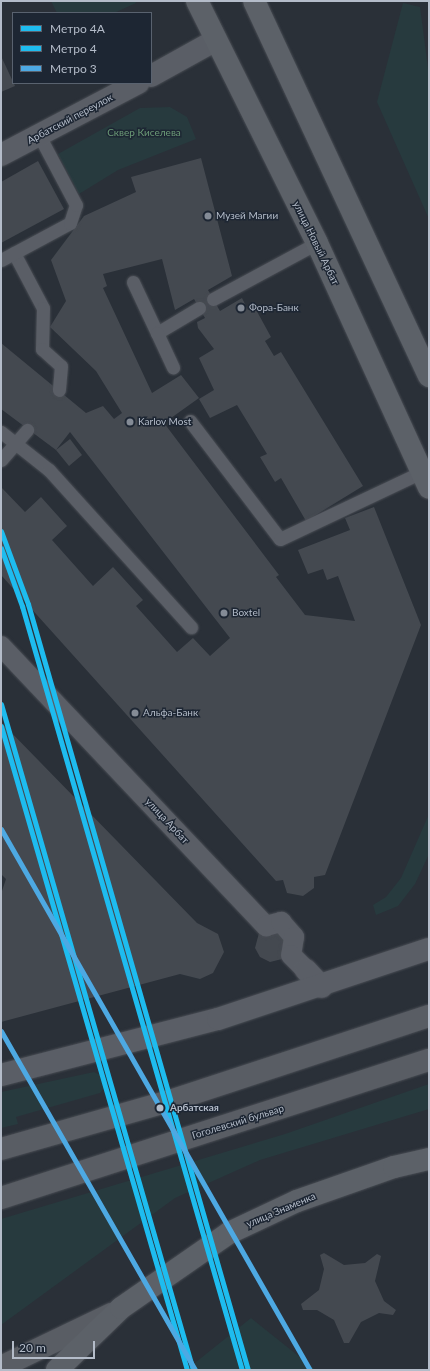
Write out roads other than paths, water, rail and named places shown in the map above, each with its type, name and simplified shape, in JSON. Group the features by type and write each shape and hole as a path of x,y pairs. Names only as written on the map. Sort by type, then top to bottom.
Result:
{"main road":[{"name":"улица Новый Арбат","path":"197,1 317,243 426,480"},
{"path":"254,1 429,376"},
{"path":"6,1147 325,1052 429,1016"},
{"name":"Гоголевский бульвар","path":"1,1198 429,1060"},
{"name":"улица Знаменка","path":"57,1370 121,1308 223,1237 260,1217 394,1167 429,1159"},
{"path":"1,1367 56,1343 121,1308"}],"street":[{"path":"152,75 216,40"},
{"name":"Арбатский переулок","path":"1,155 136,84"},
{"name":"улица Арбат","path":"1,646 266,926 281,922 294,937 291,954 322,987"},
{"path":"1,1075 218,1019 322,987 429,949"}],"lane":[{"path":"1,260 70,223 76,205 39,135"},
{"path":"213,299 317,243"},
{"path":"14,253 43,308 42,349 61,366 59,390"},
{"path":"133,282 173,368"},
{"path":"157,333 199,308"},
{"path":"190,421 280,540 426,480"},
{"path":"1,460 27,430"},
{"path":"1,432 49,470 191,627"}],"metro line":[{"name":"4А","path":"1,531 28,604 248,1370"},
{"name":"4","path":"1,548 22,606 242,1370"},
{"name":"4А","path":"1,704 193,1370"},
{"name":"4","path":"1,726 187,1370"},
{"name":"3","path":"1,829 310,1370"},
{"name":"3","path":"1,1031 195,1370"}],"place":[{"name":"Музей Магии","path":"208,216"},
{"name":"Фора-Банк","path":"241,308"},
{"name":"Karlov Most","path":"130,422"},
{"name":"Boxtel","path":"224,613"},
{"name":"Альфа-Банк","path":"135,713"},
{"name":"Арбатская","path":"160,1108"}],"park label":[{"name":"Сквер Киселева","path":"144,133"}]}
